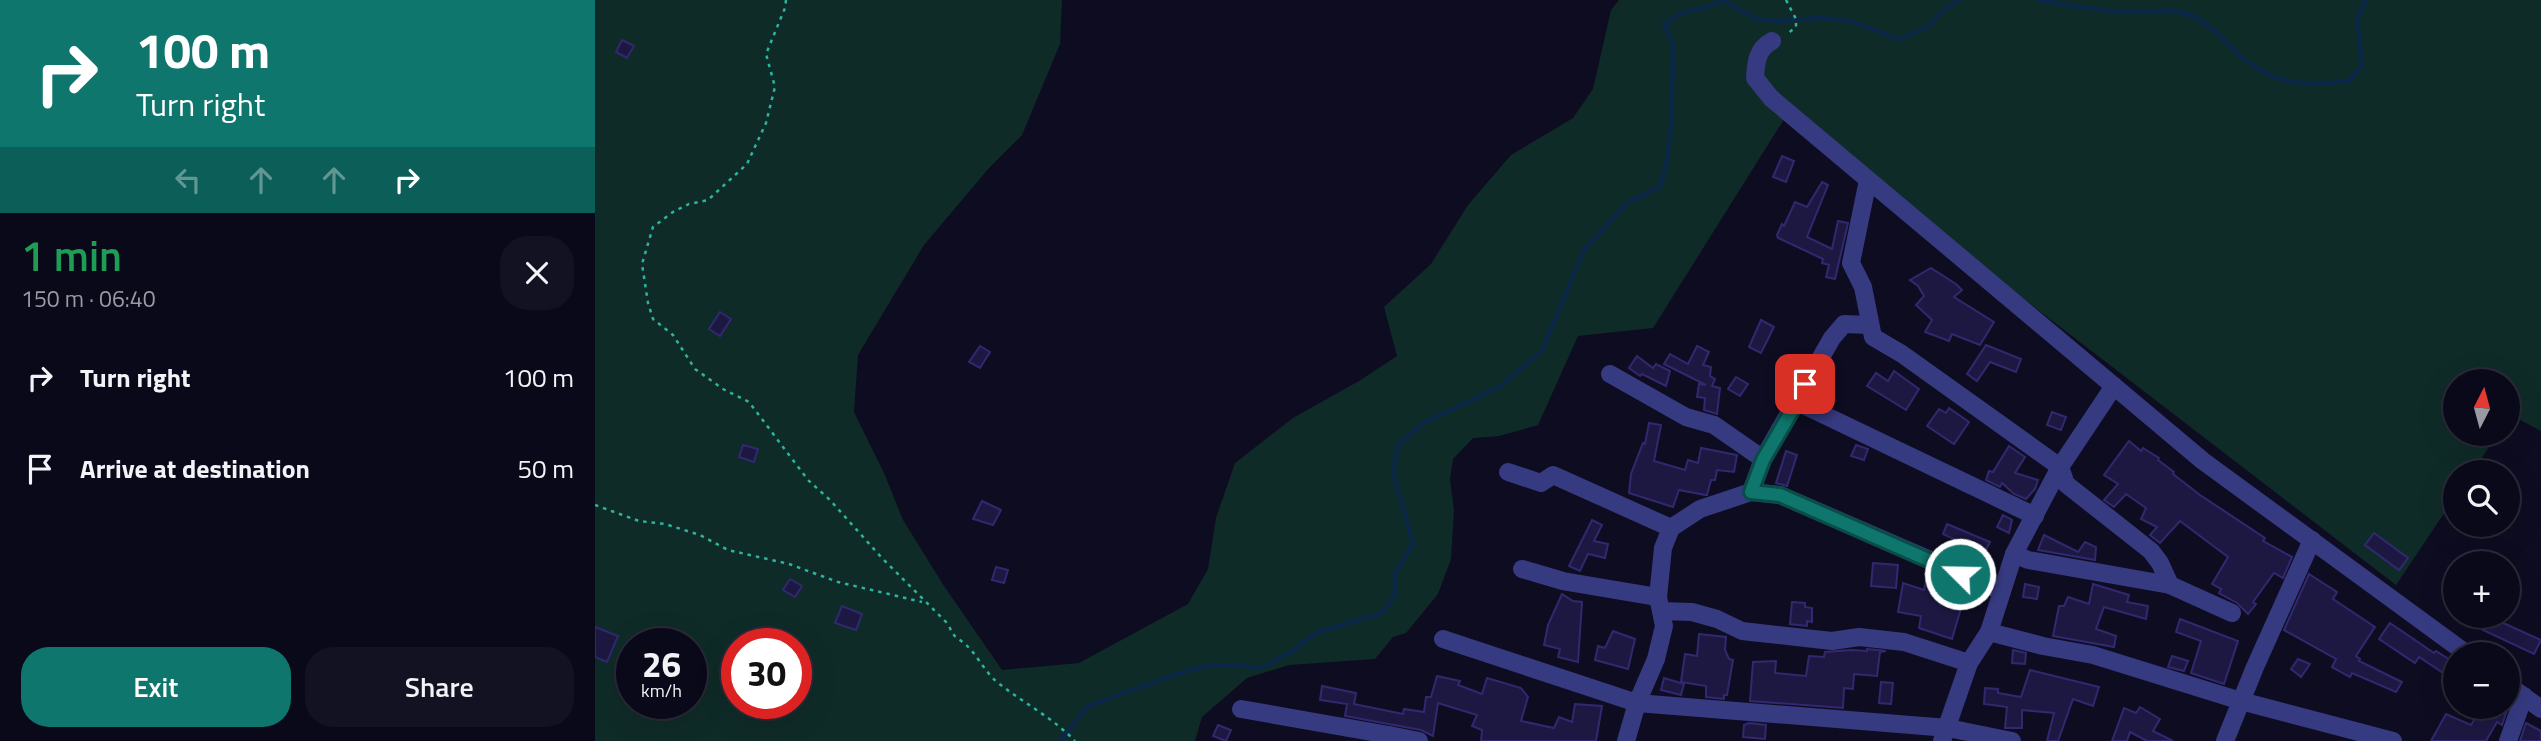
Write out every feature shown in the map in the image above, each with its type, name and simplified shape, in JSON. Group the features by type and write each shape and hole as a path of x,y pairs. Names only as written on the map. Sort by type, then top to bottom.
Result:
{"street":[{"path":"1772,41 1764,45 1758,54 1755,78 1761,89 2203,461 2451,642"},
{"path":"1868,180 1851,263 1863,287 1873,337 1913,362 2060,467 2066,484 2151,551 2170,585"},
{"path":"1751,492 1763,460 1832,338 1844,324 1871,325"},
{"path":"1610,374 1686,417 1714,425 1763,460"},
{"path":"1945,735 1969,663 1989,632 2014,554 2060,467 2114,386"},
{"path":"1797,402 2035,516"},
{"path":"1508,472 1541,483 1553,475 1671,528"},
{"path":"1626,741 1637,703 1656,659 1664,626 1659,604 1664,548 1671,528 1700,509 1751,492 1780,495 2002,591"},
{"path":"2225,741 2312,540"},
{"path":"2014,554 2028,560 2170,585 2232,612"},
{"path":"1522,569 1717,618 1742,631 1832,640 1859,637 1905,642 1969,663"},
{"path":"1989,632 2130,665 2241,701 2393,741"},
{"path":"1443,639 1637,703 2012,741"},
{"path":"2520,693 2541,709"},
{"path":"2508,741 2524,696"},
{"path":"1241,709 1388,738 1419,741"}],"path":[{"path":"786,0 766,54 775,87 765,123 747,164 708,200 689,204 653,227 642,264 653,319 673,335 695,369 723,389 749,402 808,480 948,624 954,638 966,644 995,681 1048,715 1075,741"},
{"path":"1772,41 1796,27 1796,19 1786,0"},
{"path":"595,505 639,522 665,524 700,535 728,550 789,564 838,582 925,603"}],"green space":[{"path":"595,0 1062,0 1060,44 1022,135 989,168 924,245 858,355 854,412 884,473 903,520 944,586 1002,670 1079,663 1188,604 1208,569 1216,518 1235,463 1293,418 1397,356 1384,307 1431,264 1468,205 1511,155 1573,118 1593,89 1611,10 1619,0 2541,0 2541,431 2520,420 2520,369 2443,369 2443,446 2490,446 2480,460 2443,460 2443,515 2396,585 1786,116 1653,328 1578,336 1538,425 1499,436 1473,438 1453,459 1450,479 1454,511 1451,559 1438,594 1406,633 1393,637 1375,659 1289,665 1247,678 1202,717 1195,741 595,741"}],"building":[{"path":"622,40 634,46 627,58 616,52"},
{"path":"1782,156 1794,161 1786,182 1773,177"},
{"path":"1822,182 1828,185 1807,237 1832,249 1838,221 1848,223 1835,279 1826,277 1829,265 1822,263 1823,259 1778,238 1777,235 1795,202 1807,207"},
{"path":"1931,268 1962,290 1954,297 1994,322 1980,345 1952,334 1949,341 1925,332 1932,320 1916,305 1924,296 1910,280"},
{"path":"720,312 731,319 720,336 709,329"},
{"path":"1761,320 1774,327 1761,353 1749,347"},
{"path":"1986,345 2021,359 2016,372 1990,362 1977,381 1967,374"},
{"path":"980,346 990,352 980,368 969,362"},
{"path":"1697,346 1709,352 1703,365 1711,367 1710,376 1715,379 1712,386 1720,388 1717,414 1704,410 1705,398 1697,397 1699,384 1706,385 1664,364 1670,354 1688,364"},
{"path":"1637,356 1653,368 1656,364 1670,371 1666,386 1642,374 1640,376 1629,368"},
{"path":"1894,371 1919,389 1906,410 1867,386 1876,373 1888,381"},
{"path":"1736,377 1748,384 1740,396 1728,389"},
{"path":"1949,408 1969,422 1954,444 1927,426 1939,409 1946,413"},
{"path":"2052,412 2066,417 2061,430 2047,425"},
{"path":"1649,423 1661,425 1654,461 1685,470 1688,460 1698,463 1701,448 1737,455 1734,472 1717,470 1707,495 1679,490 1673,507 1629,493 1631,474 1643,443 1645,444"},
{"path":"2129,441 2141,451 2143,448 2159,458 2173,474 2265,538 2263,541 2292,557 2283,578 2274,573 2253,602 2256,604 2248,614 2237,603 2219,593 2221,589 2212,584 2228,557 2180,521 2160,543 2150,535 2157,527 2141,519 2146,508 2126,494 2114,507 2104,500 2118,484 2104,475"},
{"path":"743,445 758,449 754,462 739,457"},
{"path":"1856,445 1868,449 1864,460 1851,456"},
{"path":"2009,446 2025,457 2015,473 2038,480 2035,489 2026,499 2014,494 2002,483 2000,487 1986,480 1989,471 1993,472"},
{"path":"1786,451 1797,455 1787,486 1776,483"},
{"path":"982,501 1001,510 993,525 973,519"},
{"path":"2003,515 2012,520 2009,533 1997,527"},
{"path":"1592,520 1602,525 1594,541 1608,544 1605,558 1588,554 1580,571 1569,566"},
{"path":"1947,524 1990,542 1978,566 1954,553 1958,541 1943,534"},
{"path":"2374,533 2408,558 2399,570 2365,545"},
{"path":"2044,535 2078,552 2085,542 2096,547 2095,560 2038,550"},
{"path":"1873,563 1898,565 1896,588 1871,586"},
{"path":"996,567 1008,570 1004,583 992,580"},
{"path":"2309,574 2337,592 2333,599 2375,627 2356,656 2359,661 2402,682 2396,692 2352,673 2350,677 2332,667 2336,659 2284,630"},
{"path":"1927,576 1940,580 1936,597 1962,605 1952,639 1919,628 1921,616 1898,612 1903,583 1924,590"},
{"path":"790,579 802,586 795,597 783,590"},
{"path":"2025,584 2039,587 2037,599 2023,597"},
{"path":"2093,584 2129,595 2127,602 2148,606 2146,619 2104,607 2096,629 2116,636 2114,647 2053,636 2059,606 2064,606 2068,597 2089,604"},
{"path":"1562,594 1573,601 1582,602 1578,662 1558,657 1560,649 1544,645 1548,625"},
{"path":"1792,602 1805,603 1805,607 1812,608 1812,622 1807,621 1807,626 1790,624"},
{"path":"842,606 862,614 856,630 835,623"},
{"path":"2180,619 2238,641 2224,684 2191,673 2201,641 2176,632"},
{"path":"2390,623 2434,653 2436,651 2443,655 2443,673 2419,657 2415,663 2379,639"},
{"path":"595,627 616,635 607,662 595,657"},
{"path":"2514,628 2541,640 2534,654 2520,647 2520,642 2508,642 2483,630"},
{"path":"1613,631 1635,639 1628,669 1595,660 1598,646 1605,648"},
{"path":"1699,634 1726,637 1725,650 1729,659 1733,660 1724,699 1706,697 1706,686 1681,682 1685,654 1697,656"},
{"path":"1867,649 1886,651 1880,652 1877,676 1854,674 1853,689 1844,688 1843,708 1750,701 1753,662 1776,661 1775,673 1806,676 1809,656 1824,657 1825,652"},
{"path":"2013,650 2026,653 2025,664 2012,663"},
{"path":"2172,656 2188,661 2184,671 2168,667"},
{"path":"2298,659 2310,664 2301,677 2291,669"},
{"path":"2030,670 2099,687 2093,706 2073,699 2058,741 2047,741 2054,713 2022,710 2022,728 2005,728 2007,707 1984,704 1985,688 1998,689 1998,693 2021,697"},
{"path":"1437,676 1460,681 1458,685 1482,694 1487,678 1521,688 1528,697 1521,721 1554,728 1559,717 1572,722 1575,704 1602,706 1596,741 1481,741 1482,730 1472,726 1477,715 1438,703 1433,736 1421,730 1345,716 1347,704 1320,700 1322,686 1356,693 1354,704 1403,714 1404,709 1424,712 1426,697 1431,697"},
{"path":"1664,678 1684,684 1681,695 1661,690"},
{"path":"1881,682 1893,683 1891,704 1879,703"},
{"path":"2140,707 2160,719 2153,731 2173,741 2147,741 2130,732 2127,741 2112,741 2124,708 2136,713"},
{"path":"2443,719 2457,719 2471,725 2475,719 2504,719 2502,725 2497,722 2486,741 2431,741"},
{"path":"2526,723 2541,731 2541,741 2520,741"},
{"path":"1218,725 1231,730 1226,741 1213,736"},
{"path":"1744,725 1766,725 1765,739 1743,737"}],"waterway":[{"path":"1060,741 1088,706 1205,666 1236,665 1261,668 1292,651 1318,632 1382,613 1395,595 1395,574 1413,544 1393,472 1398,445 1423,423 1501,386 1542,351 1584,250 1627,203 1660,187 1667,161 1671,125 1673,62 1672,40 1664,26 1678,14 1705,8 1721,0"},
{"path":"1723,0 1756,19 1776,21 1825,18 1854,22 1898,39 1925,29 1959,0"},
{"path":"2038,0 2117,11 2181,12 2204,23 2262,72 2303,83 2349,81 2362,66 2357,19 2366,0"}],"route":[{"path":"1805,384 1763,460 1751,492 1780,495 1960,574"}]}
